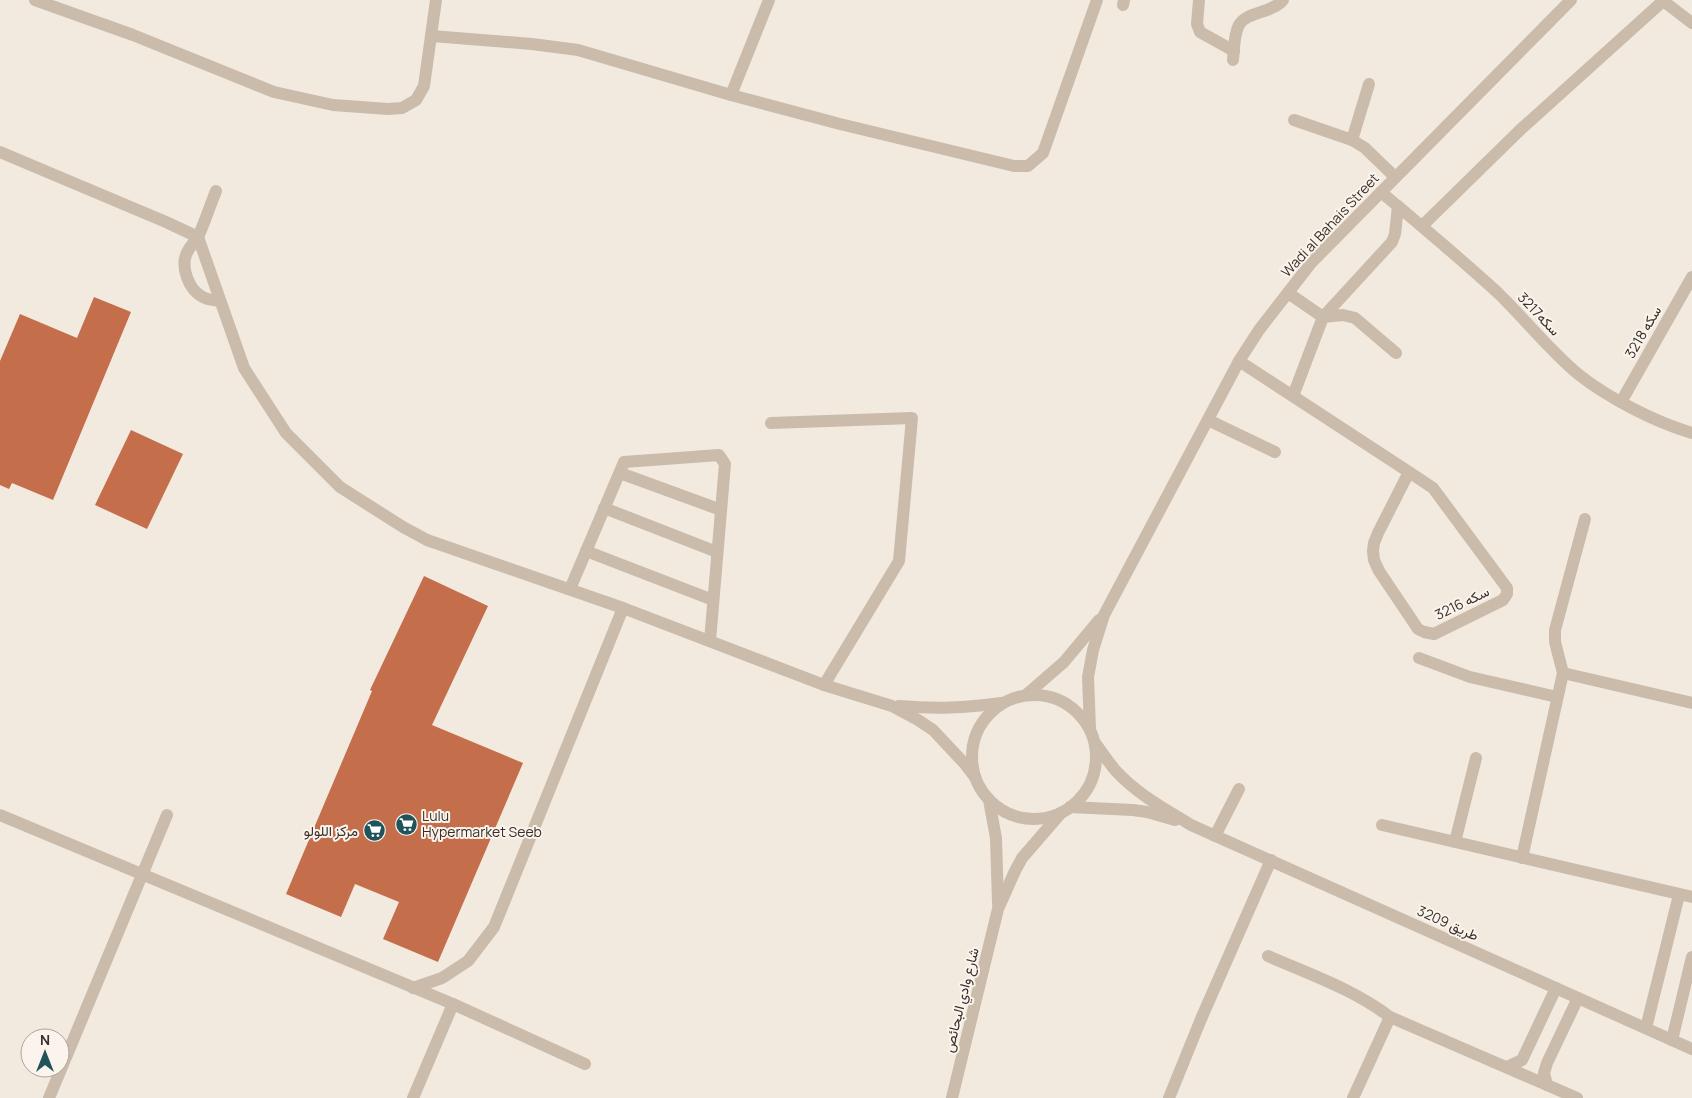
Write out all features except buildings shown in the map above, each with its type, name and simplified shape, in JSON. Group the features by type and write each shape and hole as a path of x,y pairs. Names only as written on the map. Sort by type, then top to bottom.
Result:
{"street":[{"path":"36,0 133,35 274,92 333,105 388,110 402,108 416,100 424,86 436,0"},
{"path":"731,95 769,0"},
{"path":"432,36 532,44 578,50 731,95 840,124 1014,166 1028,166 1043,153 1097,0"},
{"path":"1199,0 1197,24 1200,32 1233,55 1240,24 1246,17 1268,11 1283,0"},
{"path":"1422,226 1519,131 1663,0 1692,23"},
{"name":"Wadi al Bahais Street","path":"1090,729 1088,677 1093,650 1104,615 1239,361 1259,330 1311,263 1564,2"},
{"path":"1352,140 1370,84"},
{"path":"1294,120 1352,140 1365,148 1395,177"},
{"path":"0,152 198,237 244,368 286,433 340,486 403,527 427,540 623,608 824,684 892,706 933,730 965,764 989,800 1010,814 1036,819 1049,817 1066,810 1120,809 1147,812 1191,825"},
{"path":"216,191 198,237 186,254 184,263 186,276 191,286 199,295 207,299 220,301"},
{"name":"سكه3217","path":"1381,192 1497,292 1578,374 1621,402 1679,430 1692,433"},
{"path":"1293,396 1323,317 1392,242 1395,234 1398,206"},
{"name":"سكه 3218","path":"1621,402 1691,280"},
{"path":"1288,293 1323,317 1343,315 1354,318 1396,353"},
{"name":"سكه 3216","path":"1239,361 1293,396 1409,472 1433,488 1507,588 1507,594 1503,600 1434,634 1418,629 1379,571 1374,560 1374,543 1409,472"},
{"path":"771,423 912,418 899,561 824,684"},
{"path":"1208,420 1275,452"},
{"path":"570,589 624,462 718,455 725,464 710,641"},
{"path":"620,473 721,510"},
{"path":"604,508 718,552"},
{"path":"1522,858 1563,673 1555,642 1555,630 1585,519"},
{"path":"586,552 713,600"},
{"path":"413,988 442,978 468,961 494,927 623,608"},
{"name":"Wadi al Bahais Street","path":"1026,695 1064,662 1104,615"},
{"path":"1419,658 1470,676 1558,697"},
{"path":"1563,673 1692,703"},
{"path":"975,778 972,763 975,735 982,722 992,711 1003,702 1014,697 1041,695 1056,698 1076,711 1090,729 1095,743 1096,761 1092,779 1083,794 1022,858 998,909"},
{"path":"892,706 954,709 1003,702"},
{"path":"1095,743 1116,771 1129,784 1191,825"},
{"path":"1455,842 1476,758"},
{"path":"1215,836 1239,789"},
{"path":"989,800 996,838 998,909"},
{"path":"0,815 453,1004 585,1064"},
{"path":"49,1098 167,816"},
{"name":"طريق 3209","path":"1191,825 1692,1049"},
{"path":"1382,825 1686,896 1646,1028"},
{"path":"1169,1098 1201,1019 1271,860"},
{"name":"شارع وادي البحائص","path":"952,1098 998,909"},
{"path":"1268,956 1354,994 1390,1017 1578,1098"},
{"path":"1672,1040 1692,957"},
{"path":"1507,1067 1522,1060 1556,988"},
{"path":"1547,1085 1544,1073 1547,1063 1578,998"},
{"path":"413,1098 453,1004"},
{"path":"1353,1098 1390,1017"}],"place":[{"name":"Lulu Hypermarket Seeb","path":"406,824"},
{"name":"مركز اللولو","path":"374,831"}]}
